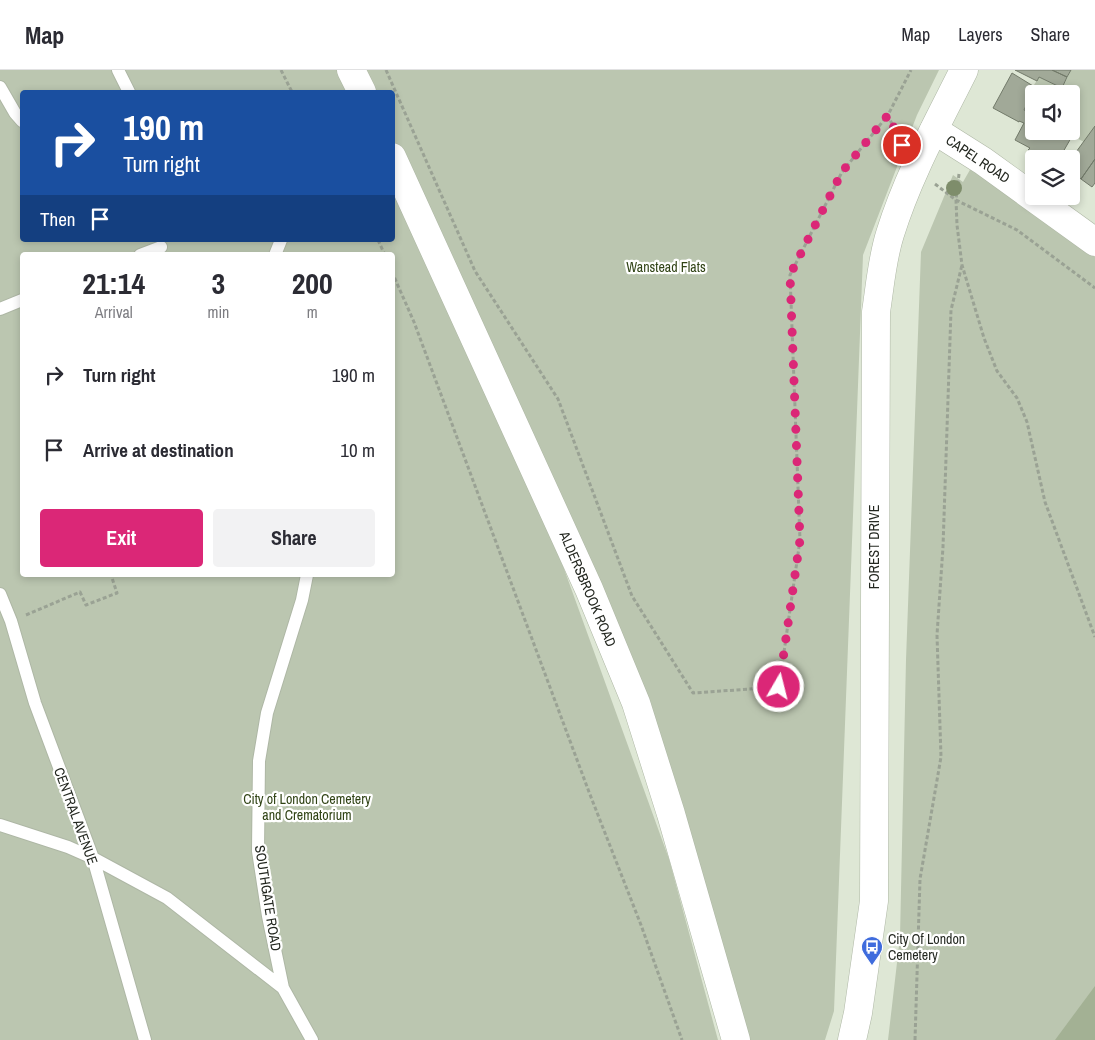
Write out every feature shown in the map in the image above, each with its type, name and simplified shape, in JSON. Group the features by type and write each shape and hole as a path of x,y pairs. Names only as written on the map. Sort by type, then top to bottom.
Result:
{"main road":[{"path":"351,70 361,90"},
{"name":"FOREST DRIVE","path":"852,1040 858,1013 874,901 876,312 883,263 890,234 920,157 964,70"},
{"name":"CAPEL ROAD","path":"934,130 983,161 1095,242"},
{"name":"ALDERSBROOK ROAD","path":"395,164 585,580 636,703 671,814 736,1040"}],"lane":[{"path":"118,70 128,90"},
{"path":"0,88 20,119"},
{"path":"148,252 162,247"},
{"path":"0,308 20,301"},
{"name":"SOUTHGATE ROAD","path":"307,577 302,600 267,713 259,761 258,851 268,916 283,988 312,1040"},
{"name":"CENTRAL AVENUE","path":"0,594 35,704 93,858 144,1040"},
{"path":"0,825 68,847 93,858 167,898 283,988"}],"path":[{"path":"280,70 291,90"},
{"path":"386,70 395,90"},
{"path":"395,90 475,271 558,399 632,596 693,693 779,687 800,540 790,275 842,172 888,115 911,70"},
{"path":"888,115 902,145"},
{"path":"960,168 956,200 962,265 984,338 997,371 1017,398 1026,422 1045,502 1095,637"},
{"path":"930,180 956,200 1016,230 1095,288"},
{"path":"915,1040 920,880 941,757 937,635 943,547 951,310 962,265"},
{"path":"395,279 414,322 582,774 641,925 682,1040"},
{"path":"10,621 80,592 86,605 117,593 112,577"}],"green space":[{"name":"City of London Cemetery and Crematorium","path":"0,70 341,70 350,90 20,90 20,242 395,242 395,186 563,566 669,859 718,1040 0,1040"},
{"name":"Wanstead Flats","path":"358,70 939,70 917,115 863,255 834,1011 825,1040 742,1040 653,725 395,149 395,90 367,90"},
{"path":"1071,70 1095,70 1095,126 1084,142 1080,140 1080,85 1064,85"},
{"path":"1039,77 1056,85 1034,85"},
{"path":"971,168 1095,257 1095,1040 888,1040 900,937 906,660 921,252 953,175 963,182"},
{"path":"1095,986 1095,1040 1055,1040"}],"building":[{"path":"1015,70 1052,70 1067,77 1063,85 1056,85 1039,77 1037,81"},
{"path":"1052,70 1071,70 1067,77"},
{"path":"1012,73 1032,85 1025,85 1025,140 1070,140 1064,150 1028,150 1030,148 1015,140 1024,123 993,108"},
{"path":"1095,126 1095,159 1081,179 1080,150 1078,150"},
{"path":"1095,159 1095,183 1092,187 1081,179"}],"place":[{"name":"City Of London Cemetery","path":"872,966"}],"route":[{"path":"779,687 800,540 790,275 842,172 888,115 902,145"}]}
